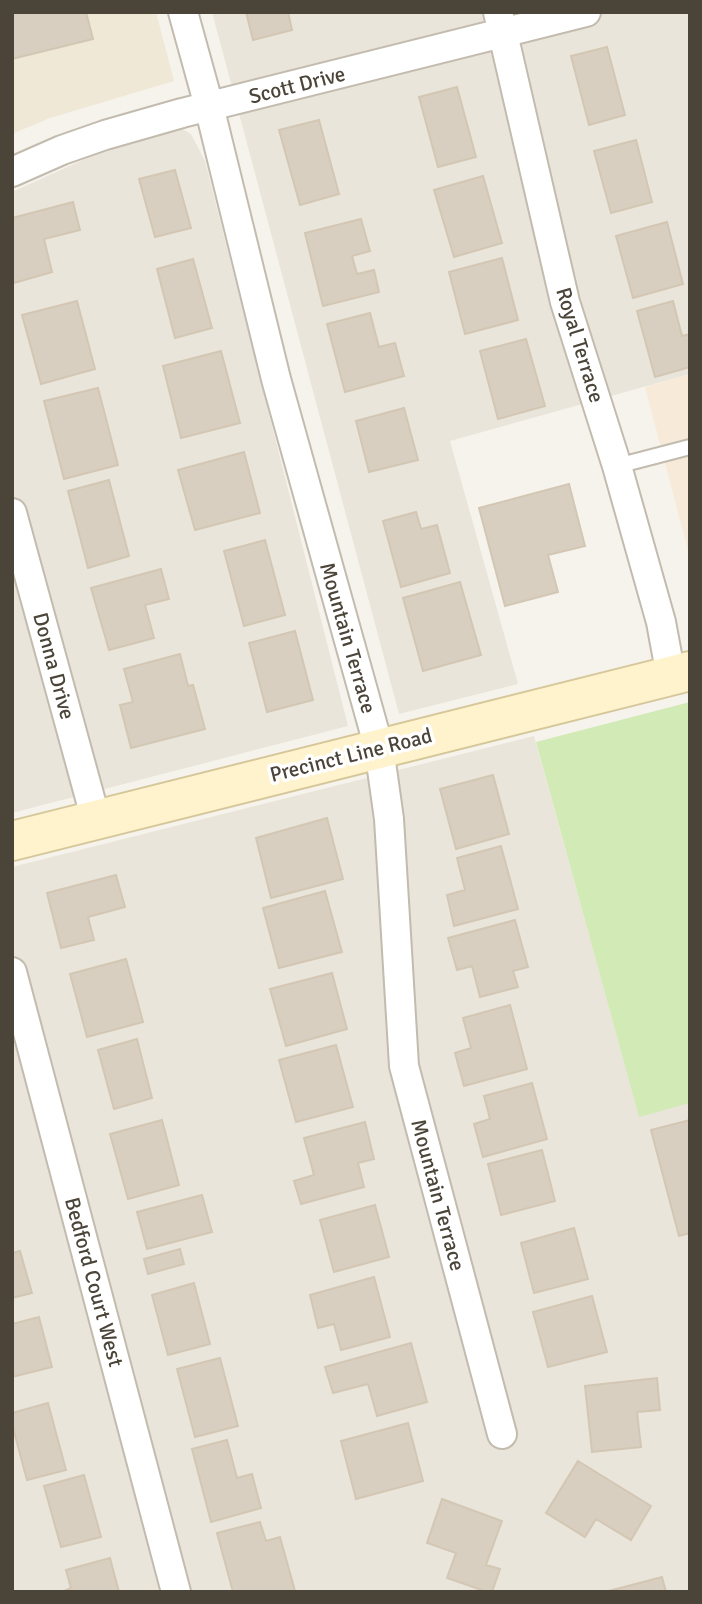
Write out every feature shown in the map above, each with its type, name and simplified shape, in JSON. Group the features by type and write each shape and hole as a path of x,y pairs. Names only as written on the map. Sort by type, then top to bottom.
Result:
{"main road":[{"name":"Precinct Line Road","path":"12,841 680,674"}],"street":[{"name":"Mountain Terrace","path":"183,12 209,106 276,379 379,748 389,820 404,1066 502,1434"},
{"name":"Scott Drive","path":"12,172 105,135 500,23 586,12"},
{"name":"Royal Terrace","path":"500,23 565,302 680,674"},
{"name":"Donna Drive","path":"12,513 96,820"},
{"name":"Bedford Court West","path":"12,972 176,1592"}],"lane":[{"path":"617,466 690,447"}],"shaded area":[{"path":"12,12 156,12 174,81 50,118 12,134"},
{"path":"212,12 690,12 690,374 450,441 518,684 399,714"},
{"path":"177,126 191,134 205,161 348,726 12,813 12,192 107,149"},
{"path":"690,374 690,558 645,387"},
{"path":"534,736 639,1116 690,1103 690,1592 12,1592 12,867"}],"green space":[{"path":"690,702 690,1103 639,1117 536,742"}],"building":[{"path":"12,12 86,12 93,39 12,59"},
{"path":"246,12 288,12 292,30 253,40"},
{"path":"607,47 625,115 589,125 571,56"},
{"path":"457,87 476,157 438,167 419,97"},
{"path":"319,120 339,194 300,205 279,130"},
{"path":"636,140 652,202 611,213 594,151"},
{"path":"175,170 191,228 155,237 139,179"},
{"path":"483,176 502,243 454,257 434,190"},
{"path":"73,202 80,230 44,239 52,272 14,283 12,218"},
{"path":"361,219 370,251 352,256 357,274 374,270 379,292 323,306 305,233"},
{"path":"667,222 683,284 633,298 616,236"},
{"path":"502,258 518,320 465,334 449,272"},
{"path":"193,259 212,328 175,338 157,269"},
{"path":"77,301 95,369 41,384 22,315"},
{"path":"673,301 682,336 690,334 690,367 655,377 637,311"},
{"path":"370,313 379,347 395,343 404,376 345,392 327,324"},
{"path":"526,339 545,406 498,419 480,351"},
{"path":"221,351 240,423 181,438 163,366"},
{"path":"98,388 118,465 64,479 44,401"},
{"path":"404,408 418,460 369,472 356,421"},
{"path":"244,452 260,513 195,530 178,470"},
{"path":"109,480 129,556 88,568 68,491"},
{"path":"569,484 585,546 548,555 558,592 505,606 479,508"},
{"path":"416,512 421,529 437,525 450,573 401,587 383,521"},
{"path":"265,540 285,615 244,626 224,551"},
{"path":"161,569 169,599 145,605 154,638 109,650 91,588"},
{"path":"460,582 481,655 423,671 403,598"},
{"path":"295,631 313,700 267,712 249,643"},
{"path":"180,654 188,686 193,685 205,729 131,748 120,705 133,702 124,669"},
{"path":"493,775 509,834 456,849 440,789"},
{"path":"327,818 343,879 271,898 256,838"},
{"path":"501,846 518,909 454,926 447,895 465,890 457,858"},
{"path":"116,875 125,907 88,917 94,940 61,948 47,893"},
{"path":"325,891 342,952 279,968 263,908"},
{"path":"515,920 528,967 513,971 518,987 480,997 472,966 457,970 448,938"},
{"path":"126,959 143,1022 87,1037 70,974"},
{"path":"332,973 347,1029 286,1046 270,989"},
{"path":"510,1005 527,1069 464,1086 455,1053 471,1048 463,1018"},
{"path":"137,1039 152,1098 114,1109 98,1050"},
{"path":"336,1045 353,1107 296,1122 279,1060"},
{"path":"532,1083 547,1139 483,1157 474,1124 490,1119 484,1096"},
{"path":"162,1120 179,1185 128,1199 110,1134"},
{"path":"690,1120 690,1233 679,1236 651,1130"},
{"path":"365,1122 374,1159 358,1163 364,1187 301,1204 294,1181 314,1175 304,1138"},
{"path":"542,1150 555,1201 501,1215 488,1164"},
{"path":"202,1195 212,1232 147,1249 137,1212"},
{"path":"375,1205 389,1257 334,1272 320,1220"},
{"path":"574,1228 588,1279 534,1293 521,1243"},
{"path":"180,1249 184,1264 148,1274 144,1259"},
{"path":"20,1251 32,1293 12,1298 12,1253"},
{"path":"374,1277 390,1337 341,1350 334,1324 318,1328 310,1295"},
{"path":"194,1283 210,1344 168,1355 152,1295"},
{"path":"592,1296 607,1352 548,1367 533,1312"},
{"path":"39,1317 52,1367 12,1377 12,1324"},
{"path":"411,1343 427,1402 377,1416 368,1384 333,1393 325,1367"},
{"path":"220,1358 238,1426 195,1437 177,1369"},
{"path":"657,1378 660,1410 637,1412 641,1447 592,1452 585,1386"},
{"path":"48,1403 66,1470 27,1480 12,1424 12,1413"},
{"path":"408,1423 423,1481 356,1499 341,1441"},
{"path":"227,1440 237,1478 252,1474 261,1508 211,1522 192,1449"},
{"path":"578,1461 651,1506 631,1540 596,1519 585,1537 546,1513"},
{"path":"84,1475 101,1537 61,1547 44,1486"},
{"path":"442,1499 502,1521 486,1565 500,1569 492,1592 447,1578 456,1553 427,1543"},
{"path":"260,1522 266,1541 280,1537 295,1591 233,1592 217,1533"},
{"path":"110,1558 119,1592 62,1592 71,1588 66,1570"},
{"path":"662,1577 666,1592 605,1592"}]}
